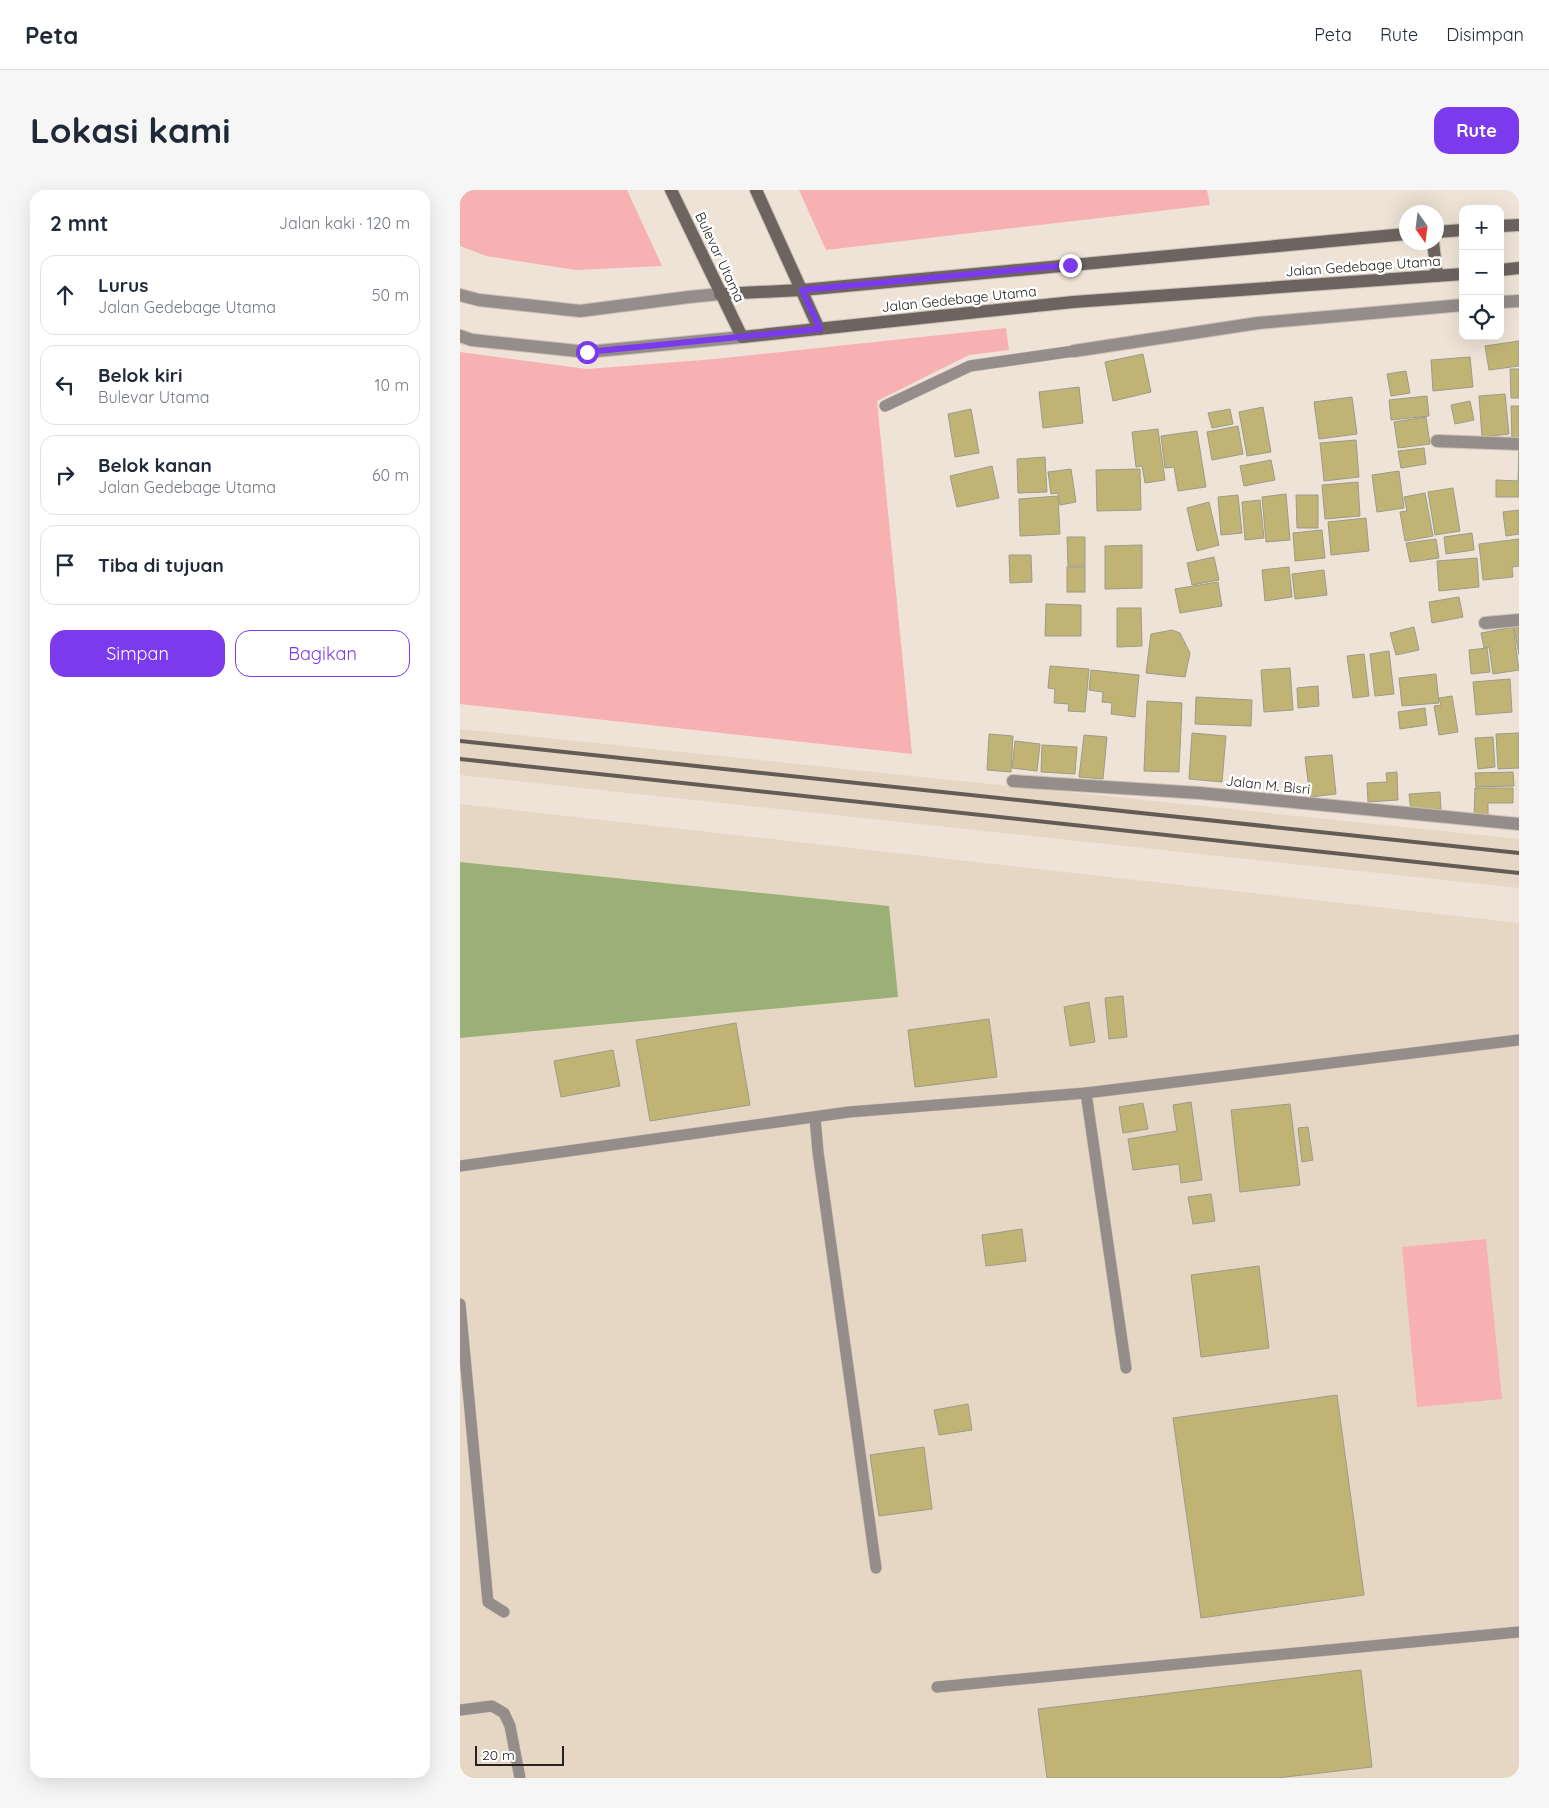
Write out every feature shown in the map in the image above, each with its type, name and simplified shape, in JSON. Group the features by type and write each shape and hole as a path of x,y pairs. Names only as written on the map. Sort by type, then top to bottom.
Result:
{"main road":[{"name":"Bulevar Utama","path":"671,190 742,337"},
{"path":"756,190 820,329"},
{"path":"1504,226 1519,225"},
{"path":"1444,231 1459,230"},
{"name":"Jalan Gedebage Utama","path":"720,294 802,290 1399,235"},
{"path":"1434,250 1437,276"},
{"path":"1504,270 1519,268"},
{"name":"Jalan Gedebage Utama","path":"742,337 1073,302 1459,274"}],"street":[{"name":"Jalan Gedebage Utama","path":"460,294 479,300 580,311 720,294"},
{"path":"1504,302 1519,301"},
{"path":"1074,351 1258,322 1459,306"},
{"name":"Jalan Gedebage Utama","path":"460,336 472,340 587,352 742,337"},
{"path":"1437,441 1519,444"},
{"path":"1484,623 1519,620"},
{"name":"Jalan M. Bisri","path":"1013,781 1200,793 1519,824"}],"lane":[{"path":"885,406 970,366 1074,351"},
{"path":"460,1166 848,1112 1086,1093 1519,1040"},
{"path":"1086,1093 1126,1368"},
{"path":"815,1118 818,1152 876,1568"},
{"path":"460,1304 488,1602 504,1612"},
{"path":"936,1687 1519,1632"},
{"path":"460,1710 492,1706 504,1713 510,1726 520,1778"}],"shaded area":[{"path":"460,190 627,190 662,266 576,270 486,256 460,246"},
{"path":"799,190 1207,190 1210,205 826,250"},
{"path":"1006,328 1009,350 969,355 877,401 912,754 460,704 460,352 587,369 715,359"},
{"path":"460,729 1519,839 1519,888 460,775"},
{"path":"460,804 1519,923 1519,1778 460,1778"},
{"path":"460,862 889,906 898,997 460,1038"},
{"path":"1486,1239 1502,1399 1417,1407 1402,1247"}],"building":[{"path":"1519,341 1519,366 1489,370 1485,346"},
{"path":"1143,354 1151,392 1113,401 1105,362"},
{"path":"1470,357 1473,387 1433,391 1431,360"},
{"path":"1510,369 1519,369 1519,398 1511,398"},
{"path":"1406,371 1410,393 1391,396 1387,374"},
{"path":"1079,387 1083,423 1043,428 1039,392"},
{"path":"1505,394 1509,434 1482,437 1479,396"},
{"path":"1427,396 1429,416 1391,420 1389,400"},
{"path":"1352,397 1357,434 1319,439 1314,402"},
{"path":"1470,401 1474,420 1455,424 1451,405"},
{"path":"1511,406 1519,406 1519,441 1512,441"},
{"path":"1263,407 1271,452 1247,456 1239,412"},
{"path":"971,409 979,453 955,457 948,414"},
{"path":"1230,409 1233,424 1212,428 1208,413"},
{"path":"1426,417 1430,444 1398,448 1394,422"},
{"path":"1238,426 1243,454 1212,460 1207,432"},
{"path":"1158,429 1165,480 1145,483 1142,466 1136,467 1132,432"},
{"path":"1197,431 1206,487 1178,491 1174,467 1165,468 1161,436"},
{"path":"1356,440 1359,477 1324,481 1320,443"},
{"path":"1424,448 1426,464 1401,468 1398,451"},
{"path":"1519,448 1519,497 1496,497 1496,480 1518,481"},
{"path":"1045,457 1047,492 1018,493 1017,459"},
{"path":"1271,460 1275,480 1244,486 1240,466"},
{"path":"992,466 999,498 957,507 950,476"},
{"path":"1071,469 1076,502 1060,505 1058,493 1051,494 1048,472"},
{"path":"1140,469 1141,510 1097,511 1096,470"},
{"path":"1399,471 1404,508 1377,512 1372,475"},
{"path":"1358,482 1360,516 1325,519 1322,485"},
{"path":"1453,488 1460,531 1435,535 1428,492"},
{"path":"1425,493 1433,536 1405,541 1400,512 1407,511 1404,497"},
{"path":"1286,494 1290,540 1266,542 1262,497"},
{"path":"1238,495 1242,533 1221,535 1218,497"},
{"path":"1296,495 1318,495 1318,528 1297,528"},
{"path":"1058,496 1060,534 1020,536 1019,499"},
{"path":"1260,500 1264,538 1245,540 1242,502"},
{"path":"1209,502 1219,545 1197,551 1187,508"},
{"path":"1519,510 1519,534 1506,536 1503,512"},
{"path":"1366,518 1369,551 1331,555 1328,522"},
{"path":"1322,530 1325,558 1295,561 1293,533"},
{"path":"1472,533 1474,550 1446,554 1444,537"},
{"path":"1067,537 1085,537 1085,566 1068,566"},
{"path":"1436,539 1439,558 1410,562 1406,543"},
{"path":"1519,539 1519,566 1512,567 1513,577 1483,580 1479,544"},
{"path":"1142,545 1142,588 1105,589 1105,546"},
{"path":"1009,555 1031,555 1032,582 1010,583"},
{"path":"1214,557 1219,580 1192,585 1187,563"},
{"path":"1477,558 1479,587 1439,591 1437,561"},
{"path":"1067,567 1085,567 1085,592 1067,592"},
{"path":"1289,567 1292,597 1265,601 1262,570"},
{"path":"1324,570 1327,595 1295,599 1292,574"},
{"path":"1218,582 1222,606 1180,613 1175,589"},
{"path":"1459,597 1463,617 1432,623 1429,602"},
{"path":"1046,604 1081,605 1081,636 1045,636"},
{"path":"1117,608 1141,608 1142,646 1117,647"},
{"path":"1414,627 1419,650 1396,655 1390,633"},
{"path":"1513,627 1519,670 1493,674 1489,647 1484,648 1481,633"},
{"path":"1519,627 1519,655 1514,628"},
{"path":"1172,630 1180,633 1190,653 1185,677 1146,673 1151,634"},
{"path":"1487,648 1490,672 1471,674 1469,650"},
{"path":"1389,651 1394,694 1375,696 1370,654"},
{"path":"1364,654 1369,696 1353,698 1347,656"},
{"path":"1050,666 1089,669 1085,712 1068,711 1069,704 1054,703 1055,689 1048,688"},
{"path":"1290,668 1293,710 1264,712 1261,670"},
{"path":"1091,670 1139,675 1135,717 1111,714 1112,703 1102,702 1103,692 1089,690"},
{"path":"1436,674 1439,703 1402,706 1399,678"},
{"path":"1510,679 1512,712 1476,715 1473,682"},
{"path":"1318,686 1319,706 1298,708 1297,688"},
{"path":"1452,696 1458,732 1439,735 1434,706 1441,705 1439,698"},
{"path":"1196,697 1252,700 1251,726 1195,724"},
{"path":"1147,701 1182,703 1179,772 1144,771"},
{"path":"1425,708 1427,725 1400,729 1398,712"},
{"path":"1192,733 1226,736 1222,782 1189,779"},
{"path":"1519,733 1519,768 1498,769 1496,734"},
{"path":"989,734 1013,736 1011,772 987,770"},
{"path":"1084,735 1107,737 1103,779 1079,777"},
{"path":"1493,737 1495,767 1478,769 1475,738"},
{"path":"1015,741 1040,744 1037,771 1012,768"},
{"path":"1042,745 1077,747 1075,774 1041,772"},
{"path":"1332,755 1336,794 1310,797 1305,757"},
{"path":"1397,772 1398,800 1368,802 1367,783 1387,782 1386,773"},
{"path":"1513,772 1514,786 1476,787 1475,773"},
{"path":"1475,788 1513,788 1513,803 1488,803 1488,818 1474,818"},
{"path":"1440,792 1441,809 1411,812 1409,794"},
{"path":"1123,996 1127,1037 1109,1039 1105,998"},
{"path":"1089,1002 1095,1042 1070,1046 1064,1007"},
{"path":"989,1019 997,1077 915,1087 908,1030"},
{"path":"736,1023 750,1105 650,1121 636,1040"},
{"path":"613,1050 620,1086 561,1097 554,1061"},
{"path":"1191,1102 1202,1180 1181,1183 1179,1164 1133,1170 1128,1139 1177,1131 1173,1105"},
{"path":"1143,1103 1148,1129 1123,1133 1119,1107"},
{"path":"1290,1104 1300,1185 1240,1192 1231,1110"},
{"path":"1308,1127 1313,1160 1302,1162 1298,1128"},
{"path":"1211,1194 1215,1221 1193,1224 1188,1197"},
{"path":"1022,1229 1026,1261 986,1266 982,1235"},
{"path":"1259,1266 1269,1348 1201,1357 1191,1275"},
{"path":"1337,1395 1364,1595 1201,1618 1173,1418"},
{"path":"968,1404 972,1430 939,1435 934,1410"},
{"path":"924,1447 932,1509 879,1516 870,1455"},
{"path":"1361,1670 1372,1767 1277,1778 1047,1778 1038,1709"}],"railway":[{"path":"460,741 1519,853"},
{"path":"460,759 1519,873"}],"route":[{"path":"587,352 820,329 802,290 1070,265"}]}
